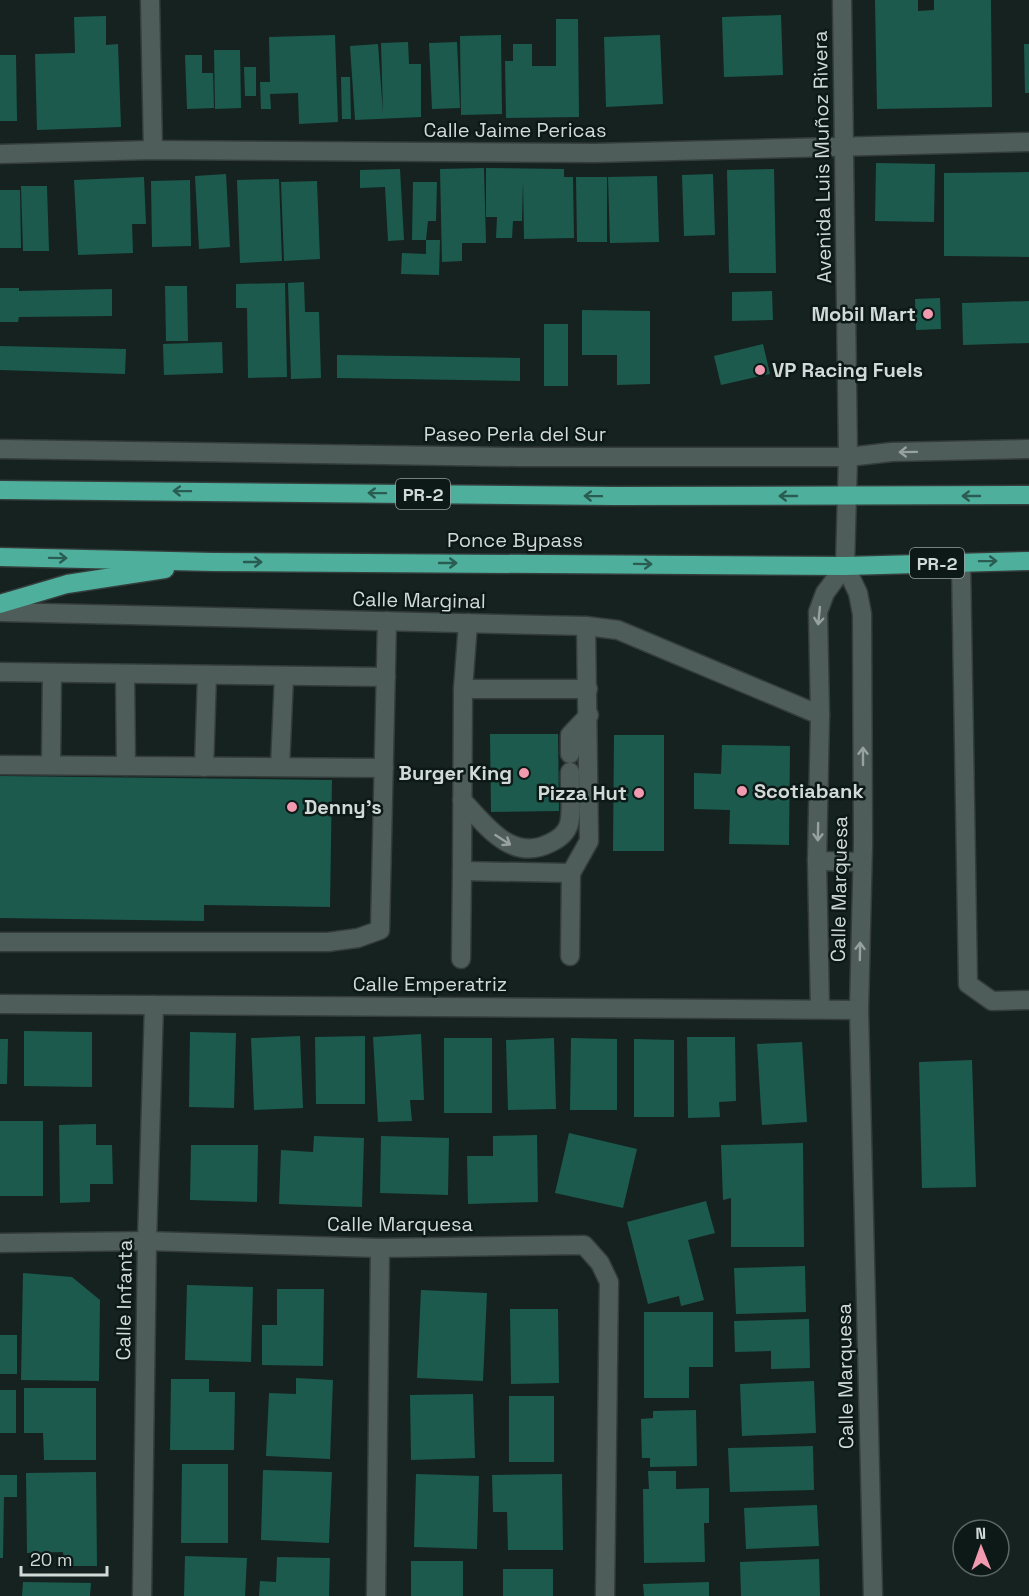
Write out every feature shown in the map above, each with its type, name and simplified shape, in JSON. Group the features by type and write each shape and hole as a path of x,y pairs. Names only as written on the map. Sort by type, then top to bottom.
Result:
{"highway":[{"name":"PR-2","path":"0,490 847,497 1029,495"},
{"name":"Ponce Bypass","path":"0,557 213,562 845,566 1029,561"},
{"path":"0,604 67,584 213,562"}],"street":[{"path":"150,0 153,150"},
{"name":"Avenida Luis Muñoz Rivera","path":"842,0 848,457 845,566"},
{"name":"Calle Jaime Pericas","path":"0,154 153,150 595,153 1029,142"},
{"name":"Paseo Perla del Sur","path":"0,450 517,457 848,457 891,452 1029,449"},
{"path":"961,562 968,984 992,1001 1029,1000"},
{"name":"Calle Marquesa","path":"820,1009 817,861 820,715 818,612 825,593 845,566 858,593 862,614 862,862 859,1010 873,1596"},
{"name":"Calle Marginal","path":"0,612 586,626 618,630 820,715"},
{"path":"0,942 328,942 358,938 380,930 387,621"},
{"path":"461,959 463,689 468,623"},
{"path":"570,956 571,873 590,841 586,626"},
{"path":"0,672 386,678"},
{"path":"51,765 52,673"},
{"path":"126,674 126,766"},
{"path":"204,767 207,675"},
{"path":"280,767 284,677"},
{"path":"463,689 588,689"},
{"path":"570,754 570,735 589,715"},
{"path":"0,765 384,768"},
{"path":"462,800 493,833 509,845 525,848 544,846 562,837 569,824 570,772"},
{"path":"817,861 862,862"},
{"path":"462,871 571,873"},
{"name":"Calle Emperatriz","path":"0,1004 859,1010"},
{"name":"Calle Infanta","path":"142,1596 147,1241 154,1005"},
{"name":"Calle Marquesa","path":"0,1244 147,1241 380,1248 584,1245 600,1263 609,1282 605,1596"},
{"path":"376,1596 380,1248"}],"building":[{"path":"875,0 918,0 918,11 934,10 934,0 991,0 992,107 877,109"},
{"path":"781,15 783,75 724,77 722,17"},
{"path":"106,16 106,45 118,44 121,127 37,130 35,54 75,53 74,17"},
{"path":"556,19 578,19 579,117 506,118 505,61 513,61 513,44 532,44 532,66 556,66"},
{"path":"335,35 338,122 299,124 298,93 270,94 271,109 261,109 260,82 270,82 269,37"},
{"path":"501,35 502,114 461,115 460,36"},
{"path":"660,35 663,104 606,107 604,37"},
{"path":"408,42 409,64 421,64 421,117 355,120 350,46 378,44 383,114 381,43"},
{"path":"457,42 460,108 432,109 429,43"},
{"path":"1024,44 1029,44 1029,93 1025,93"},
{"path":"214,50 240,50 241,108 215,109"},
{"path":"0,55 16,55 17,121 0,121"},
{"path":"185,55 202,55 202,73 213,73 214,108 187,109"},
{"path":"244,67 256,67 256,96 245,96"},
{"path":"341,77 350,77 351,119 342,119"},
{"path":"876,163 935,164 934,222 875,221"},
{"path":"484,168 486,243 462,243 462,261 442,262 440,169"},
{"path":"486,168 564,169 564,177 573,177 574,238 524,239 523,181 522,221 513,221 512,238 496,238 497,217 486,217"},
{"path":"400,169 404,240 388,241 385,187 360,188 360,170"},
{"path":"774,169 776,273 729,273 727,170"},
{"path":"1029,172 1029,257 944,256 944,173"},
{"path":"226,174 230,247 199,249 195,176"},
{"path":"713,174 715,235 684,236 682,175"},
{"path":"657,176 659,242 610,243 608,177"},
{"path":"144,177 146,224 132,224 133,253 78,255 74,180"},
{"path":"576,177 607,177 607,242 577,242"},
{"path":"279,179 282,261 240,263 237,180"},
{"path":"190,180 191,246 152,247 151,181"},
{"path":"317,181 320,259 284,261 281,182"},
{"path":"413,182 437,182 436,221 428,221 426,240 412,240"},
{"path":"21,186 47,186 49,251 23,251"},
{"path":"0,190 20,190 21,248 0,248"},
{"path":"426,240 440,240 439,275 401,274 402,253 426,254"},
{"path":"304,282 305,312 319,312 321,378 291,379 288,283"},
{"path":"285,283 287,377 248,378 247,308 236,308 236,284"},
{"path":"165,286 187,286 188,341 166,341"},
{"path":"0,288 19,288 19,291 112,289 112,316 19,317 18,322 0,322"},
{"path":"772,291 773,320 732,321 732,292"},
{"name":"Mobil Mart","path":"940,298 941,329 916,330 915,299"},
{"path":"1029,301 1029,343 963,345 962,303"},
{"path":"582,310 650,311 650,384 617,385 617,355 582,355"},
{"path":"544,324 568,324 568,386 544,386"},
{"path":"222,342 223,373 164,375 163,344"},
{"path":"763,344 770,374 721,385 714,356"},
{"path":"0,346 126,349 125,374 0,370"},
{"path":"337,355 520,358 520,381 337,378"},
{"name":"Burger King","path":"490,734 558,734 559,811 491,812"},
{"name":"Pizza Hut","path":"614,735 664,735 664,851 613,851"},
{"name":"Scotiabank","path":"722,745 790,746 789,845 729,844 730,810 694,809 694,773 721,774"},
{"path":"0,776 332,780 330,907 204,905 204,921 0,918"},
{"path":"24,1031 92,1032 92,1087 24,1086"},
{"path":"190,1032 236,1033 234,1108 189,1107"},
{"path":"421,1034 424,1100 410,1100 412,1121 378,1122 373,1037"},
{"path":"300,1036 303,1108 254,1110 251,1038"},
{"path":"365,1036 365,1104 316,1104 315,1037"},
{"path":"687,1037 735,1037 736,1101 719,1102 720,1117 688,1118"},
{"path":"444,1038 492,1038 492,1113 444,1113"},
{"path":"554,1038 556,1109 508,1110 506,1040"},
{"path":"571,1038 617,1039 617,1110 570,1110"},
{"path":"0,1039 8,1039 7,1084 0,1084"},
{"path":"634,1039 674,1040 674,1117 634,1117"},
{"path":"802,1042 807,1122 762,1125 757,1044"},
{"path":"972,1060 976,1187 922,1188 919,1062"},
{"path":"0,1121 43,1121 43,1196 0,1196"},
{"path":"96,1124 96,1145 112,1145 113,1184 90,1184 90,1202 60,1203 59,1125"},
{"path":"569,1133 637,1149 623,1208 555,1193"},
{"path":"537,1135 538,1202 468,1204 467,1156 493,1156 493,1136"},
{"path":"314,1136 364,1138 362,1207 279,1204 281,1150 313,1152"},
{"path":"381,1136 449,1138 448,1195 380,1193"},
{"path":"803,1143 804,1247 731,1247 731,1198 723,1200 721,1145"},
{"path":"191,1145 258,1145 257,1202 190,1200"},
{"path":"706,1201 715,1233 688,1240 704,1300 681,1306 679,1296 648,1304 627,1222"},
{"path":"805,1266 806,1312 736,1314 734,1268"},
{"path":"23,1273 72,1277 100,1300 99,1381 21,1380"},
{"path":"187,1285 253,1287 251,1362 185,1360"},
{"path":"277,1289 324,1289 323,1366 262,1365 262,1325 277,1325"},
{"path":"421,1290 487,1293 483,1381 417,1378"},
{"path":"510,1309 558,1309 559,1383 511,1384"},
{"path":"644,1312 713,1312 713,1367 689,1367 689,1398 644,1398"},
{"path":"809,1319 810,1368 771,1369 771,1351 735,1352 734,1321"},
{"path":"0,1335 17,1335 17,1374 0,1374"},
{"path":"296,1378 333,1380 330,1459 266,1456 269,1393 296,1394"},
{"path":"171,1379 209,1379 209,1392 235,1392 234,1450 170,1450"},
{"path":"814,1381 816,1433 742,1436 740,1384"},
{"path":"24,1388 96,1388 96,1460 44,1460 43,1433 24,1433"},
{"path":"0,1390 16,1390 16,1433 0,1433"},
{"path":"473,1394 475,1458 411,1460 410,1395"},
{"path":"509,1396 554,1396 554,1462 509,1462"},
{"path":"696,1410 697,1466 650,1467 650,1458 642,1458 641,1419 653,1418 653,1411"},
{"path":"813,1446 814,1490 730,1492 728,1448"},
{"path":"182,1464 228,1464 228,1543 181,1543"},
{"path":"263,1470 332,1472 329,1543 261,1540"},
{"path":"648,1471 676,1471 676,1489 709,1488 709,1523 704,1523 705,1562 644,1563 643,1489 649,1489"},
{"path":"96,1472 97,1566 64,1566 63,1552 27,1553 26,1473"},
{"path":"416,1474 479,1476 477,1549 414,1547"},
{"path":"562,1474 563,1550 508,1550 507,1512 493,1512 492,1475"},
{"path":"0,1475 17,1475 17,1497 4,1497 3,1558 0,1558"},
{"path":"817,1505 819,1546 746,1549 744,1508"},
{"path":"185,1556 247,1558 245,1596 184,1596"},
{"path":"277,1557 330,1558 329,1596 259,1596 260,1581 276,1582"},
{"path":"819,1559 820,1596 741,1596 740,1562"},
{"path":"411,1561 463,1561 463,1596 411,1596"},
{"path":"503,1569 553,1569 553,1596 503,1596"},
{"path":"23,1582 91,1583 90,1596 22,1596"},
{"path":"709,1582 709,1596 644,1596 643,1584"}],"place":[{"name":"Mobil Mart","path":"928,314"},
{"name":"VP Racing Fuels","path":"760,370"},
{"name":"Burger King","path":"524,773"},
{"name":"Scotiabank","path":"742,791"},
{"name":"Pizza Hut","path":"639,793"},
{"name":"Denny's","path":"292,807"}]}
